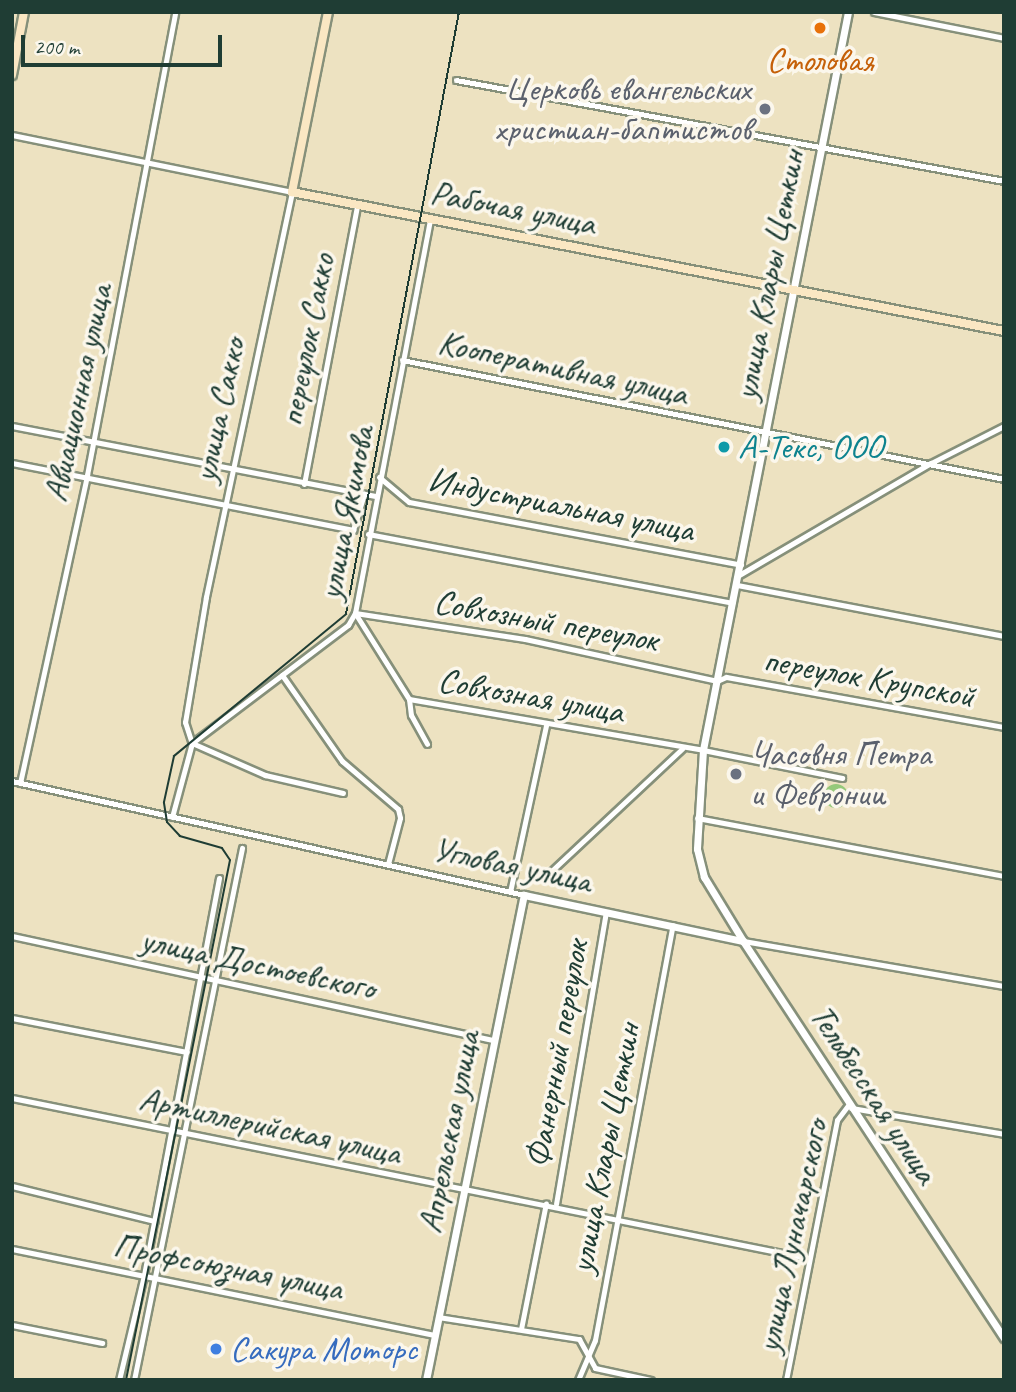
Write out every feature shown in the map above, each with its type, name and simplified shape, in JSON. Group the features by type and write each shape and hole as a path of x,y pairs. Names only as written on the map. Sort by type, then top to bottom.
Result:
{"main road":[{"path":"12,75 24,12"},
{"name":"улица Сакко","path":"292,192 328,12"},
{"name":"Рабочая улица","path":"292,192 1004,331"}],"street":[{"name":"Авиационная улица","path":"20,783 87,475 149,163 175,12"},
{"name":"улица Клары Цеткин","path":"704,877 696,818 703,750 740,575 820,146 848,12"},
{"path":"873,12 1004,38"},
{"path":"456,80 1004,181"},
{"name":"Рабочая улица","path":"12,135 292,192"},
{"name":"улица Сакко","path":"172,817 192,743 185,722 226,504 292,192"},
{"name":"переулок Сакко","path":"304,484 357,205"},
{"name":"улица Якимова","path":"192,743 348,625 355,613 430,219"},
{"name":"Кооперативная улица","path":"402,360 766,435 931,463 1004,479"},
{"name":"Индустриальная улица","path":"12,426 376,496"},
{"path":"740,575 931,463 1004,426"},
{"path":"12,463 87,475 353,530 364,495"},
{"name":"Индустриальная улица","path":"379,477 409,502 741,565"},
{"name":"Индустриальная улица","path":"368,534 733,603"},
{"path":"737,585 1004,636"},
{"name":"Совхозный переулок","path":"355,613 525,639 717,681"},
{"name":"Совхозная улица","path":"355,613 409,699 546,725 703,750 842,778"},
{"path":"282,675 342,761 398,809 400,818 387,864"},
{"name":"переулок Крупской","path":"717,681 726,677 1004,727"},
{"path":"409,699 411,715 427,744"},
{"path":"510,892 546,725"},
{"path":"192,743 265,775 343,793"},
{"path":"546,876 683,748"},
{"name":"Угловая улица","path":"12,781 510,892 673,923 743,941 1004,986"},
{"path":"696,818 1004,876"},
{"path":"134,1380 242,848"},
{"name":"Тельбесская улица","path":"704,877 850,1106 1004,1338"},
{"path":"119,1380 155,1221 219,878"},
{"name":"Апрельская улица","path":"426,1380 524,895"},
{"name":"Фанерный переулок","path":"556,1204 606,912"},
{"name":"улица Клары Цеткин","path":"578,1380 595,1340 673,923"},
{"name":"улица Достоевского","path":"12,936 494,1040"},
{"path":"12,1018 187,1052"},
{"name":"Артиллерийская улица","path":"12,1098 464,1191 556,1204 807,1258"},
{"path":"850,1106 1004,1134"},
{"name":"улица Луначарского","path":"786,1380 807,1258 836,1120 850,1106"},
{"path":"12,1186 155,1221"},
{"name":"Фанерный переулок","path":"521,1329 546,1203"},
{"name":"Профсоюзная улица","path":"12,1250 434,1335"},
{"path":"439,1317 579,1339 595,1368 651,1380"},
{"path":"12,1325 102,1343"}],"green space":[{"path":"836,784 845,787 848,796 845,805 836,808 827,805 824,796 827,787"}],"tram line":[{"path":"126,1380 230,860 222,848 180,836 167,822 164,802 174,756 346,614 459,12"}],"place":[{"name":"Столовая","path":"820,28"},
{"name":"Церковь евангельских христиан-баптистов","path":"765,109"},
{"name":"А-Текс, ООО","path":"724,447"},
{"name":"Часовня Петра и Февронии","path":"736,774"},
{"name":"Сакура Моторс","path":"216,1349"}]}
